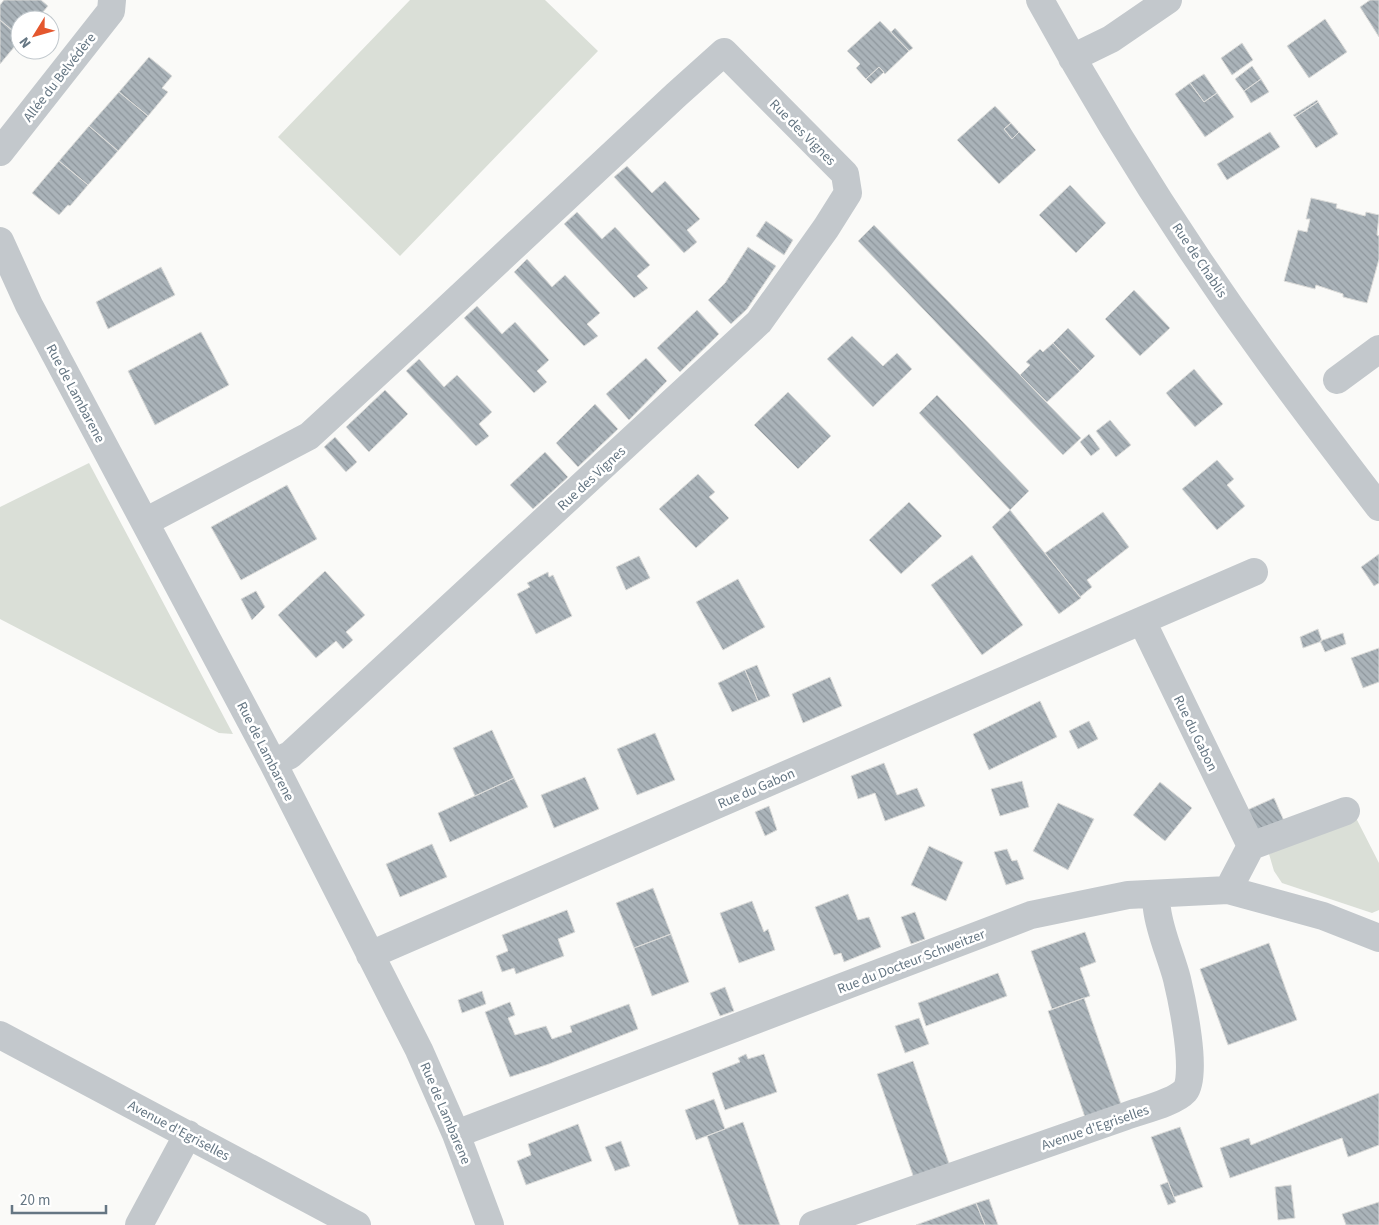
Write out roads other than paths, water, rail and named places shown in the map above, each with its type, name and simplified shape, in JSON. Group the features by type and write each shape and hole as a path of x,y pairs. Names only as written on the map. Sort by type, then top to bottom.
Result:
{"street":[{"name":"Allée du Belvédère","path":"0,152 112,11 112,0"},
{"name":"Rue de Chablis","path":"1040,0 1072,58 1190,247 1271,364 1379,507"},
{"path":"1072,58 1111,38 1168,0"},
{"name":"Rue des Vignes","path":"145,522 309,436 676,94 724,52 846,174 848,192 826,228 759,322 297,749 290,755 273,763"},
{"path":"0,241 10,289"},
{"name":"Rue de Lambarene","path":"10,289 145,522 273,763 419,1050 456,1134 490,1225"},
{"path":"1337,380 1379,349"},
{"name":"Rue du Gabon","path":"370,955 1254,572"},
{"name":"Rue du Gabon","path":"1142,621 1251,846"},
{"path":"1228,890 1251,846 1346,811"},
{"name":"Rue du Docteur Schweitzer","path":"456,1134 1031,915 1128,895 1228,890 1323,916 1379,938"},
{"name":"Avenue d'Egriselles","path":"813,1225 1126,1116 1172,1099 1183,1092 1187,1087 1191,1070 1188,1046 1177,980 1157,909 1156,894"},
{"name":"Avenue d'Egriselles","path":"0,1035 357,1225"},
{"path":"139,1225 188,1134"}]}
